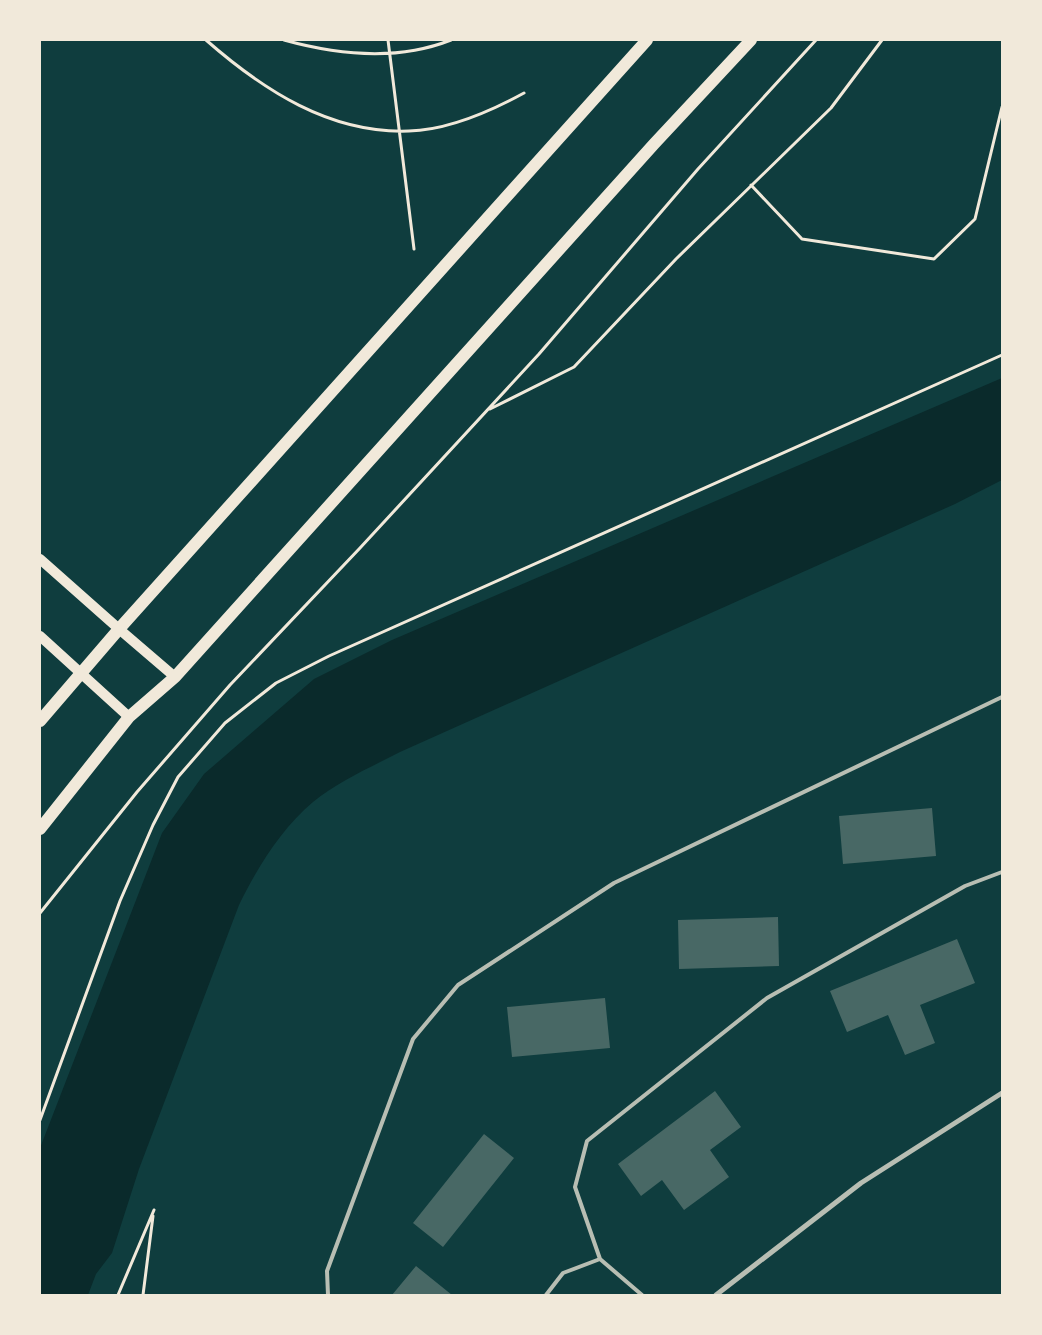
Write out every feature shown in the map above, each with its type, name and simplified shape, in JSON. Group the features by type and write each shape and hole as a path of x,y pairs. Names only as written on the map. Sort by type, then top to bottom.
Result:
{"main road":[{"path":"40,721 118,629 647,40"},
{"path":"40,829 129,717 176,677 654,144 751,40"},
{"path":"40,559 118,629 176,677"},
{"path":"40,636 82,672 129,717"}],"street":[{"path":"716,1295 861,1183 1002,1093"}],"lane":[{"path":"328,1295 327,1271 413,1039 458,985 614,883 1002,697"},
{"path":"642,1295 600,1259 574,1187 587,1141 767,998 965,886 1002,872"},
{"path":"546,1295 563,1273 600,1259"}],"path":[{"path":"206,40 261,84 293,104 326,117 371,130 411,131 444,125 492,110 524,93"},
{"path":"284,40 310,47 345,52 405,51 441,44 451,40"},
{"path":"388,40 414,249"},
{"path":"40,913 137,792 230,685 360,548 539,354 698,169 816,40"},
{"path":"487,411 574,368 676,259 830,108 882,40"},
{"path":"751,186 802,239 934,259 975,219 1002,107"},
{"path":"40,1120 120,901 153,825 178,777 225,723 276,683 329,656 1002,355"},
{"path":"118,1295 154,1210 143,1295"}],"water":[{"path":"1002,378 1002,480 955,504 400,752 333,787 301,813 290,824 271,850 239,905 139,1169 112,1253 96,1274 88,1295 40,1295 40,1148 162,833 204,774 314,679 392,640"}],"building":[{"path":"932,808 936,856 843,864 839,816"},
{"path":"778,917 779,966 679,969 678,920"},
{"path":"957,939 975,983 920,1005 935,1043 905,1055 888,1015 847,1032 830,991"},
{"path":"605,998 610,1048 512,1057 507,1007"},
{"path":"715,1091 741,1127 710,1150 729,1177 684,1210 662,1180 641,1196 618,1164"},
{"path":"484,1134 514,1158 443,1247 413,1223"},
{"path":"416,1266 452,1295 392,1295"}]}
